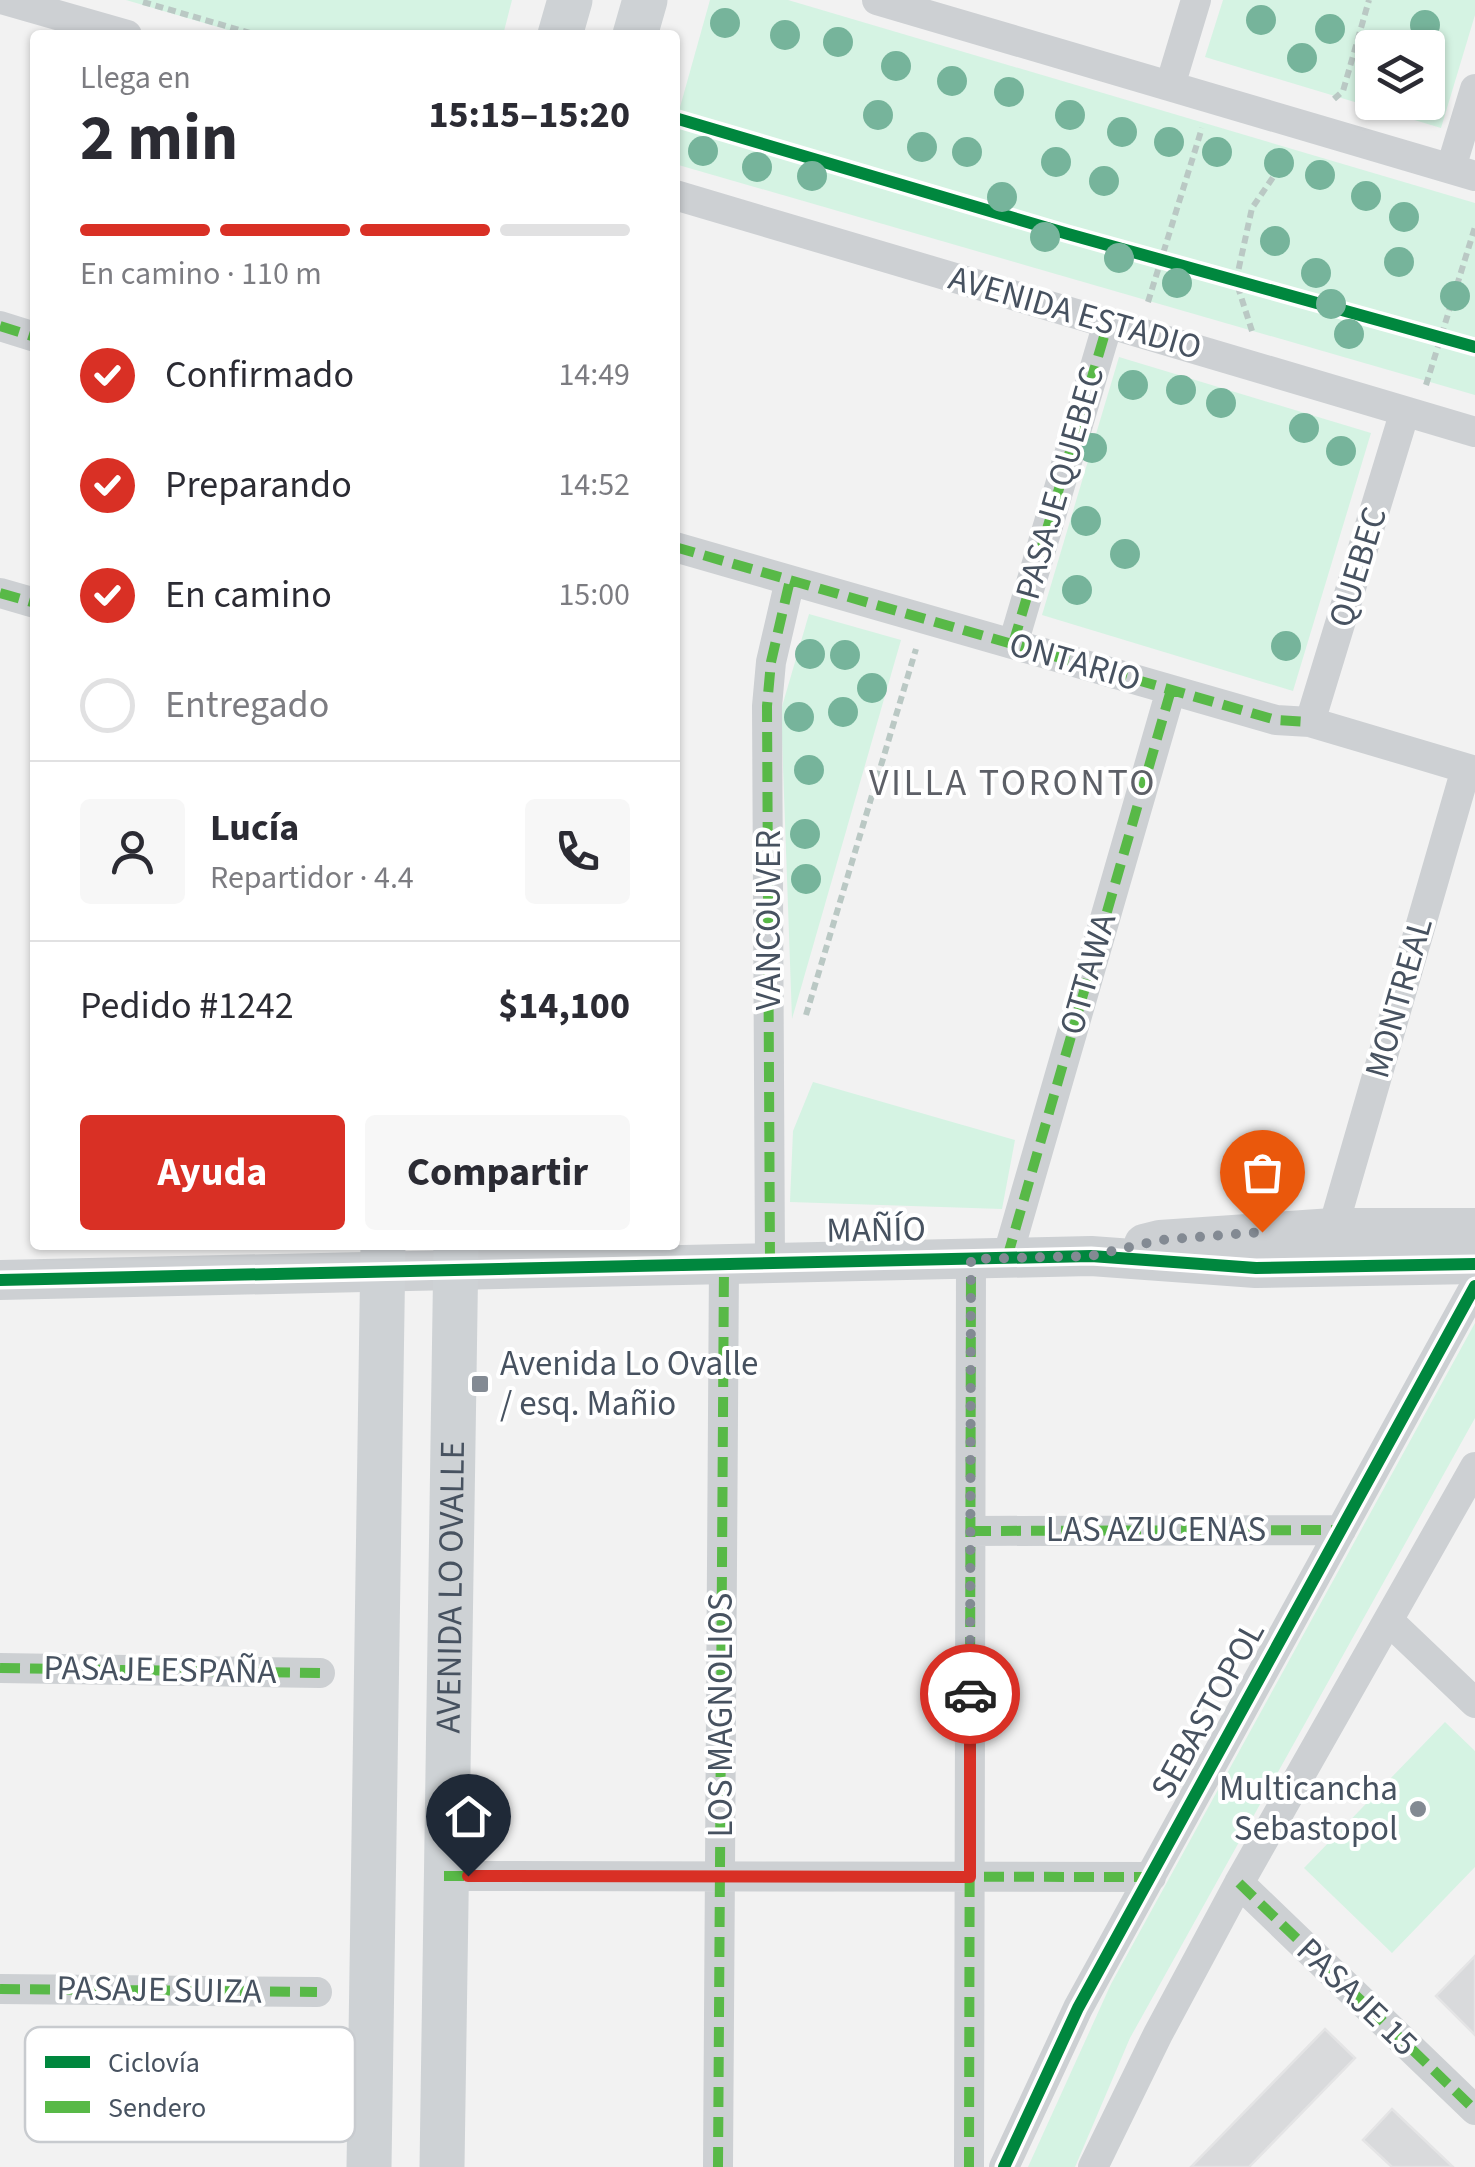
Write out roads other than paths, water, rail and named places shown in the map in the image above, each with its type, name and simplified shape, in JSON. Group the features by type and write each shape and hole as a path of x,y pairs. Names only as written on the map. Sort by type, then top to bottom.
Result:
{"main road":[{"path":"561,30 570,0"},
{"path":"636,30 645,0"},
{"name":"AVENIDA LO OVALLE","path":"442,2167 456,1257"},
{"name":"AVENIDA LO OVALLE","path":"369,2167 383,1258"}],"street":[{"path":"5,0 110,30"},
{"path":"878,0 1463,172 1475,89"},
{"path":"1170,86 1196,0"},
{"name":"AVENIDA ESTADIO","path":"680,196 1475,432"},
{"name":"PASAJE QUEBEC","path":"1013,644 1108,323"},
{"path":"0,326 30,335"},
{"name":"QUEBEC","path":"1310,722 1410,413"},
{"name":"ONTARIO","path":"680,548 1276,720 1310,722 1470,770"},
{"name":"VANCOUVER","path":"770,1262 767,706 771,662 790,580"},
{"path":"0,592 30,602"},
{"name":"OTTAWA","path":"970,2167 971,1531 989,1258 1171,690"},
{"name":"MONTREAL","path":"1333,1228 1470,770"},
{"name":"MAÑÍO","path":"1091,1256 1160,1240 1333,1228 1475,1228"},
{"name":"MAÑÍO","path":"0,1280 456,1257 724,1263 1091,1256 1256,1268 1475,1264"},
{"name":"LOS MAGNOLIOS","path":"718,2167 724,1263"},
{"name":"SEBASTOPOL","path":"1004,2167 1064,2036 1475,1286"},
{"path":"1097,2165 1158,2034 1239,1884 1475,1468"},
{"name":"LAS AZUCENAS","path":"971,1531 1341,1530"},
{"path":"1390,1621 1475,1703"},
{"name":"PASAJE ESPAÑA","path":"0,1668 320,1673"},
{"path":"444,1876 1151,1877"},
{"name":"PASAJE 15","path":"1239,1884 1475,2110"},
{"name":"PASAJE SUIZA","path":"0,1989 318,1992"}],"place":[{"name":"Avenida Lo Ovalle / esq. Mañio","path":"480,1384"},
{"name":"Multicancha Sebastopol","path":"1418,1809"}],"district":[{"name":"VILLA TORONTO","path":"1013,783"}]}
